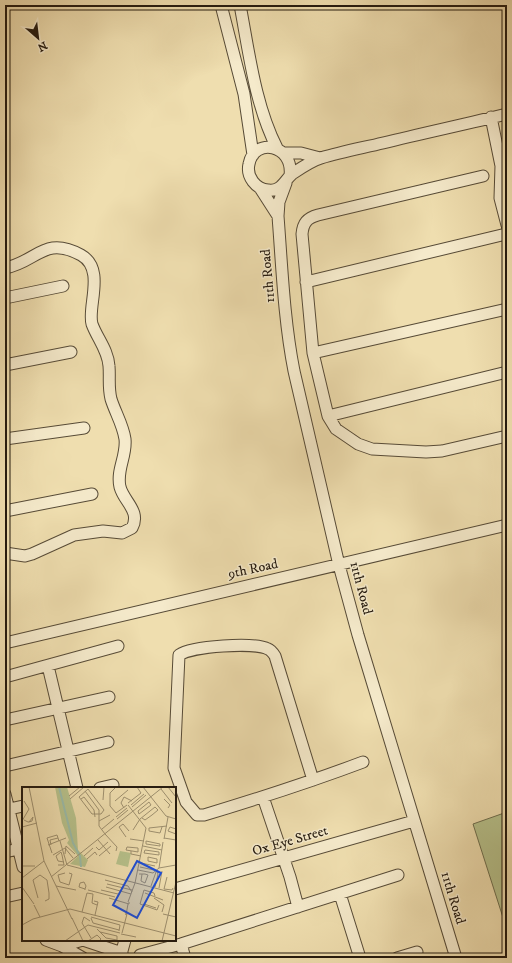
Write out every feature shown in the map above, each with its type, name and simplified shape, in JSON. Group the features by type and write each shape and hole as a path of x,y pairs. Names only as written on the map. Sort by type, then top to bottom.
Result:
{"street":[{"path":"221,5 244,94 253,155"},
{"path":"240,5 257,91 269,129 280,151 289,159 291,167 288,179"},
{"path":"320,158 301,153 280,151 268,147 253,155 249,164 249,173 252,182 260,188 274,190 320,158 507,114"},
{"path":"306,282 507,231 500,198 504,171 491,118"},
{"path":"483,176 311,217 306,221 303,227 306,282 313,353 328,416 336,429 358,444 372,449 442,451 507,436"},
{"name":"11th Road","path":"288,179 279,202 278,216 289,346 339,565 358,635 456,958"},
{"name":"11th Road","path":"260,188 278,216"},
{"path":"5,268 21,263 40,251 55,247 82,256 88,263 94,283 91,321 106,353 109,365 108,380 111,398 125,437 125,454 119,470 120,487 134,512 135,518 132,528 122,533 90,532 74,535 25,556 5,553"},
{"path":"5,298 63,286"},
{"path":"313,353 507,309"},
{"path":"5,365 71,352"},
{"path":"328,416 507,372"},
{"path":"5,439 84,428"},
{"path":"5,511 92,494"},
{"name":"9th Road","path":"5,643 507,525"},
{"path":"313,780 275,656 271,651 263,647 224,645 181,653 177,657 173,758 174,768 186,802 191,810 197,815 204,815 263,797 313,780 363,762"},
{"path":"5,677 118,646"},
{"path":"48,666 77,787"},
{"path":"5,720 109,697"},
{"path":"5,766 108,742"},
{"path":"104,787 113,785"},
{"path":"5,794 7,809 21,849 5,852"},
{"path":"263,797 284,858 298,907"},
{"path":"7,809 22,806"},
{"name":"Ox Eye Street","path":"176,889 414,821"},
{"path":"140,955 181,944 398,875"},
{"path":"5,897 22,893"},
{"path":"340,894 360,958"},
{"path":"49,941 62,946 83,958"},
{"path":"62,946 80,941"},
{"path":"91,941 121,956 125,941"},
{"path":"181,944 185,958"},
{"path":"397,958 417,952"}],"green space":[{"path":"507,812 507,930 473,824"}]}
